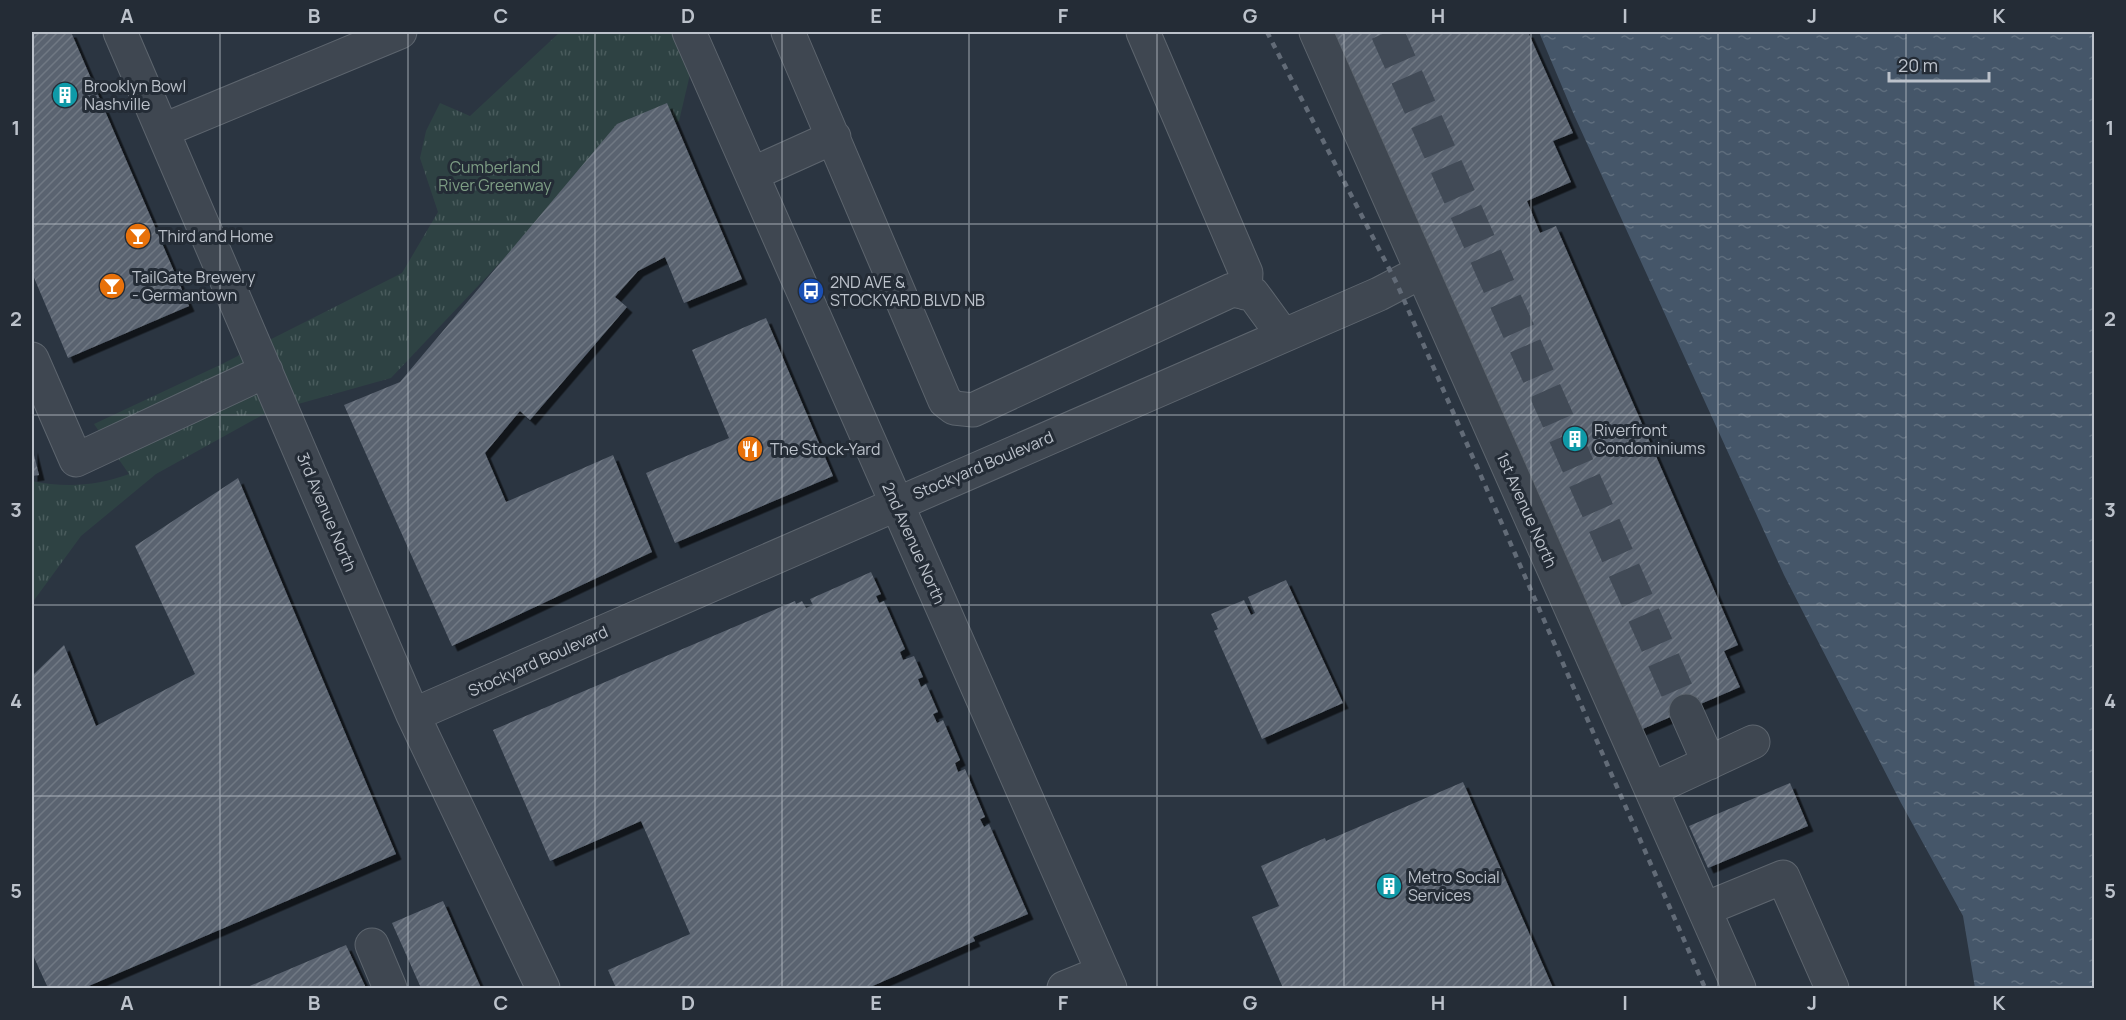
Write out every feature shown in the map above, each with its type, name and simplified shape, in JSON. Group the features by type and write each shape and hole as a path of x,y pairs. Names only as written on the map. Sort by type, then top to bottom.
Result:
{"street":[{"name":"3rd Avenue North","path":"120,32 164,130 413,715 543,988"},
{"path":"164,130 400,32"},
{"name":"2nd Avenue North","path":"689,32 1106,980"},
{"path":"788,32 945,401 954,408 973,410 1232,290 1253,294 1283,335"},
{"path":"1143,32 1246,273 1245,293"},
{"name":"1st Avenue North","path":"1316,32 1739,988"},
{"path":"752,174 834,137"},
{"name":"Stockyard Boulevard","path":"413,715 1283,335 1421,272"},
{"path":"32,359 76,460 266,371"},
{"path":"1686,711 1709,763"},
{"path":"1652,789 1753,742"},
{"path":"1705,909 1783,877 1832,988"},
{"path":"372,945 390,988"},
{"path":"1064,988 1106,980"}],"green space":[{"name":"Cumberland River Greenway","path":"560,32 700,32 679,121 602,155 391,378 266,413 156,474 81,536 32,603 32,481 56,485 81,485 129,474 94,424 222,364 402,273 438,212 420,158 426,131 440,103 470,116"}],"water":[{"path":"1539,32 2094,32 2094,988 1975,988 1963,916 1901,803 1784,575 1574,115"}],"building":[{"path":"32,32 71,32 189,306 68,358 32,273"},
{"name":"Riverfront Condominiums","path":"1324,32 1528,32 1573,133 1553,141 1571,182 1527,201 1540,233 1556,226 1738,645 1724,651 1740,687 1631,734"},
{"path":"667,103 742,279 684,303 665,257 638,271 615,297 627,307 530,420 520,411 485,453 506,502 613,455 652,552 452,646 344,405 400,382 617,124"},
{"path":"766,318 833,476 675,543 646,473 729,438 692,350"},
{"path":"32,447 39,475 32,476"},
{"path":"238,478 396,854 84,988 48,988 32,953 32,676 64,645 96,726 195,674 135,546"},
{"path":"871,572 881,594 876,596 879,603 884,601 905,649 900,652 903,660 914,656 923,677 918,679 921,687 926,684 938,712 933,714 937,723 943,720 960,760 955,763 958,772 965,769 985,817 980,819 984,827 989,824 1028,914 973,937 975,941 868,988 616,988 608,970 690,934 641,821 550,861 493,730 795,601 796,604 802,601 806,608 813,605 810,599"},
{"path":"1286,580 1343,703 1262,739 1214,631 1218,629 1211,614 1244,600 1251,615 1255,613 1248,597"},
{"name":"Metro Social Services","path":"1463,782 1553,988 1283,988 1252,917 1279,906 1261,866 1325,838 1326,841"},
{"path":"1790,783 1808,826 1708,868 1689,826"},
{"path":"443,901 481,988 421,988 392,923"},
{"path":"346,945 366,988 245,988"}],"tunnel":[{"path":"1387,32 1686,711"}],"railway":[{"path":"1267,32 1397,284 1705,988"}],"place":[{"name":"Brooklyn Bowl Nashville","path":"65,95"},
{"name":"Third and Home","path":"138,236"},
{"name":"TailGate Brewery - Germantown","path":"112,286"},
{"name":"2ND AVE & STOCKYARD BLVD NB","path":"811,291"},
{"name":"Riverfront Condominiums","path":"1575,439"},
{"name":"The Stock-Yard","path":"750,449"},
{"name":"Metro Social Services","path":"1389,886"}]}
